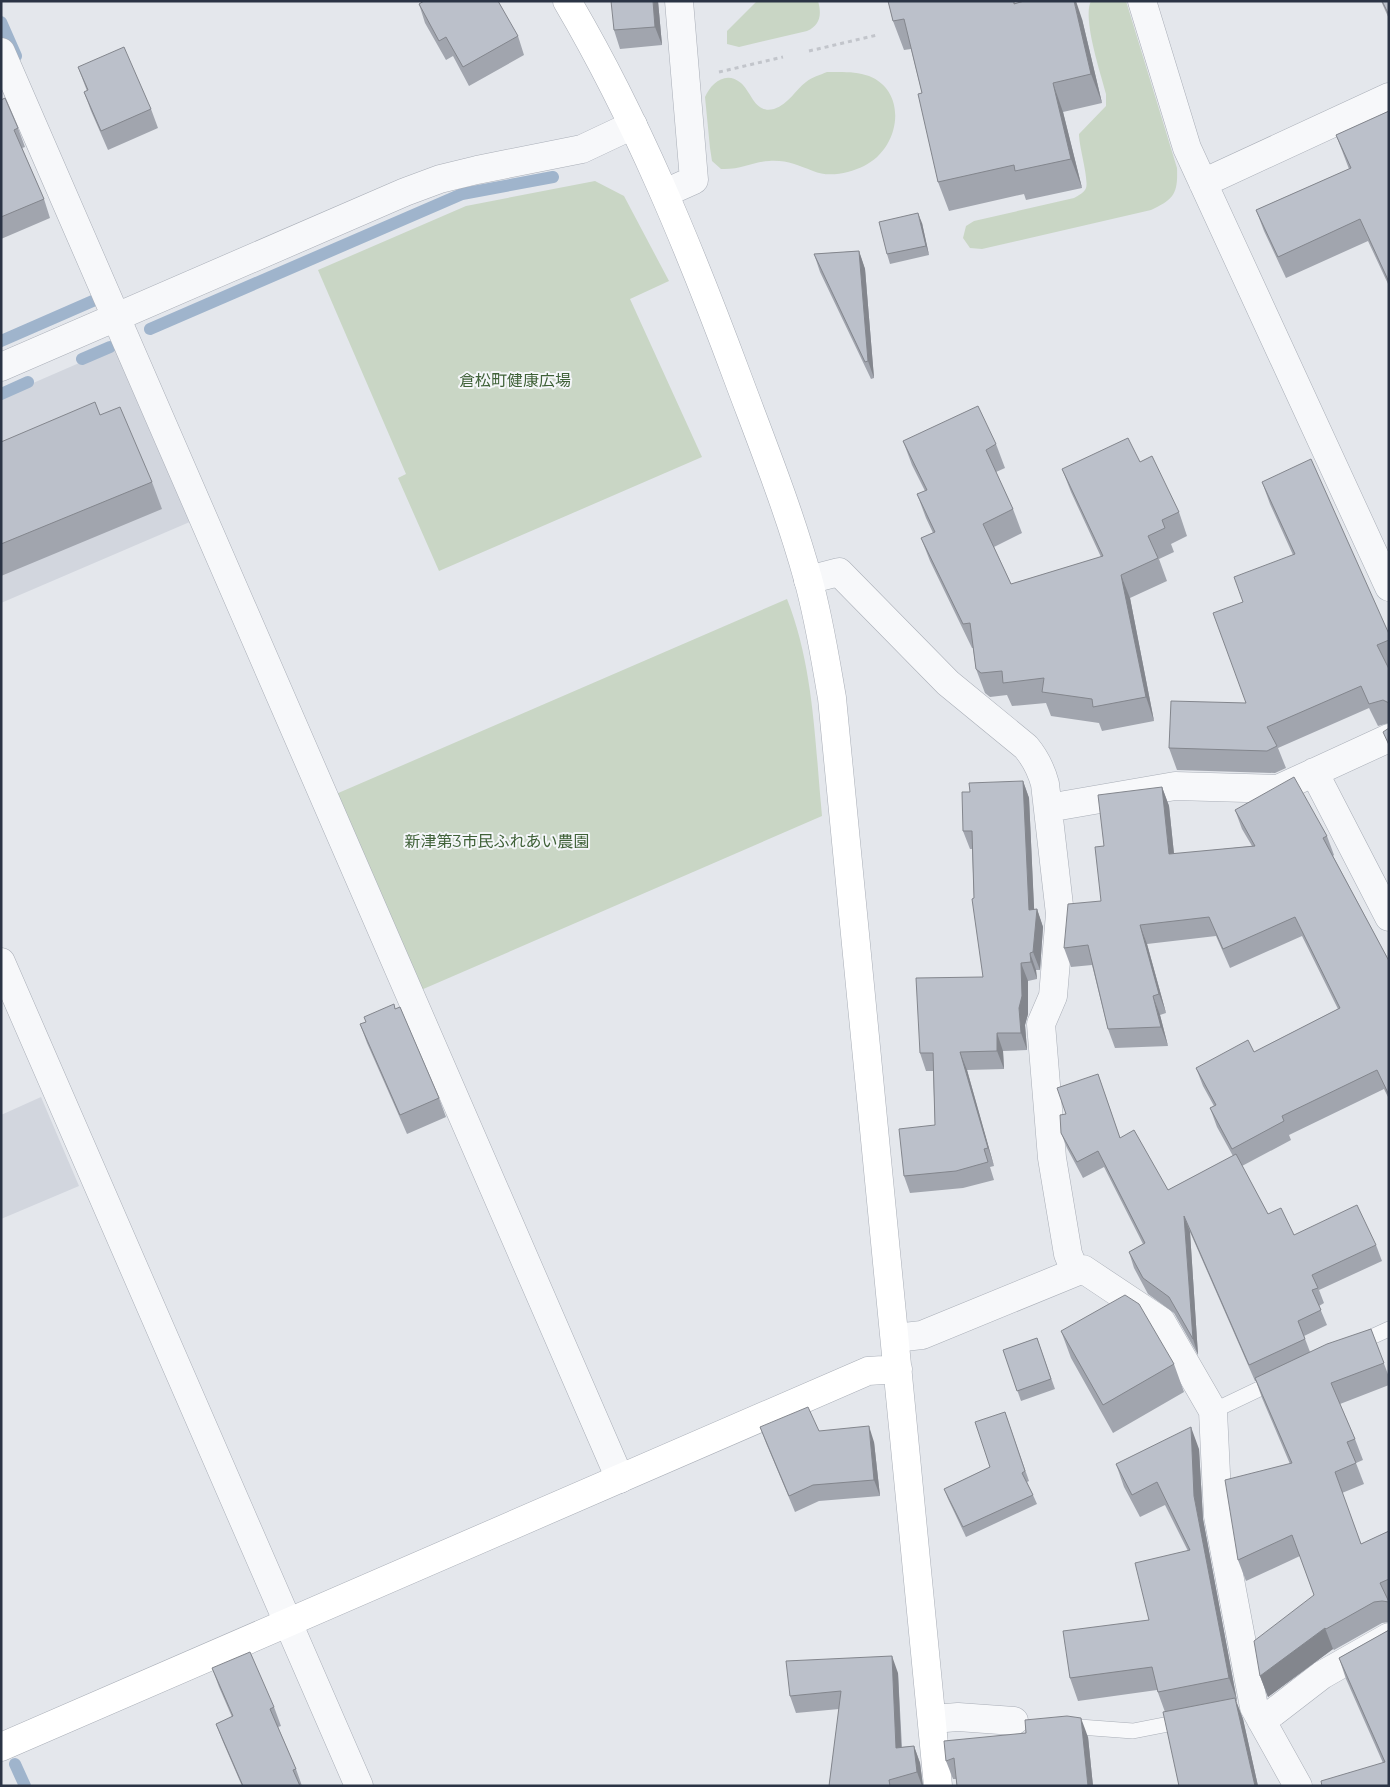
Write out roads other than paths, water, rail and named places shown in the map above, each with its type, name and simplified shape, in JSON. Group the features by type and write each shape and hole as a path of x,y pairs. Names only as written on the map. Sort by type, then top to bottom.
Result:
{"street":[{"path":"568,1 633,126 702,282 791,523 808,580 822,638 832,698 938,1786"},
{"path":"664,193 694,180 679,1"},
{"path":"1142,1 1187,148 1389,587"},
{"path":"1,52 620,1479"},
{"path":"1203,183 1389,97"},
{"path":"1,367 423,186 477,170 582,149 633,126"},
{"path":"808,580 839,572 948,683 1026,747 1036,758 1042,770 1060,914 1053,996 1041,1024 1052,1158 1068,1254 1075,1271"},
{"path":"1048,808 1174,786 1278,789 1389,738"},
{"path":"1314,772 1389,917"},
{"path":"1,962 359,1786"},
{"path":"895,1338 922,1335 1082,1269 1161,1321 1213,1410 1218,1516 1250,1713 1298,1786"},
{"path":"1,1747 868,1371 898,1369"},
{"path":"1250,1713 1274,1712 1322,1674 1389,1637"},
{"path":"932,1719 958,1717 1024,1722"}],"lane":[{"path":"1345,1349 1389,1329"},
{"path":"1213,1410 1292,1374"},
{"path":"1054,1724 1133,1731 1198,1718"}],"waterway":[{"path":"1,22 16,56"},
{"path":"150,329 462,194 553,177"},
{"path":"1,341 95,300"},
{"path":"82,359 110,347"},
{"path":"1,394 28,382"},
{"path":"15,1764 25,1786"}],"park label":[{"name":"倉松町健康広場","path":"515,380"},
{"name":"新津第3市民ふれあい農園","path":"497,841"}]}
